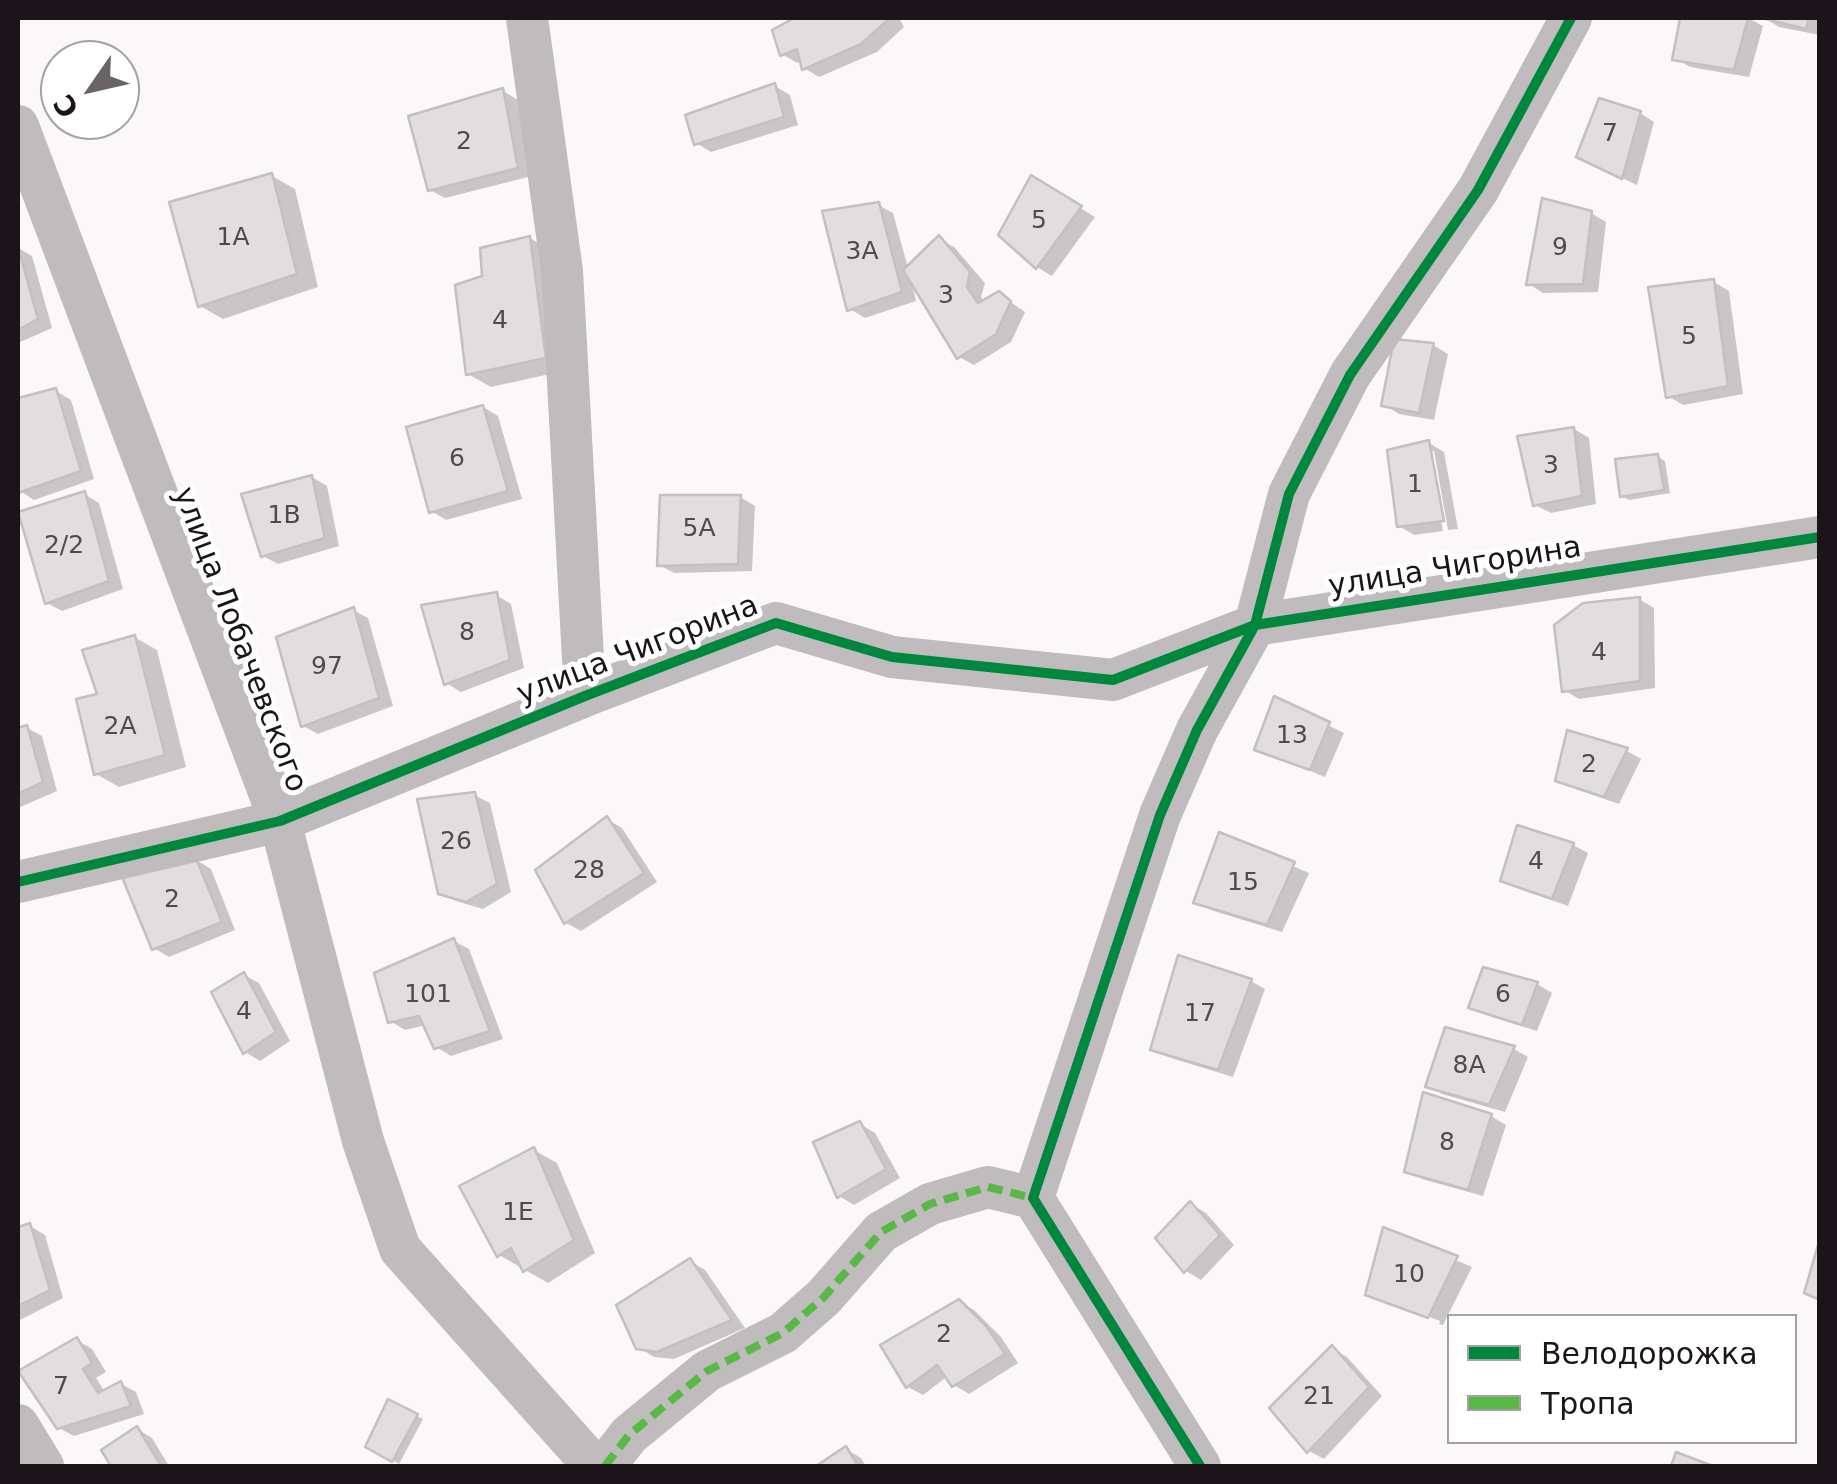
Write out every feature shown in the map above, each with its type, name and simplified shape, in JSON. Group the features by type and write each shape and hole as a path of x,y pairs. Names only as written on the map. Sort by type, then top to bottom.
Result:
{"street":[{"path":"527,18 562,272 585,696"},
{"path":"1033,1198 1160,814 1197,730 1255,624 1289,494 1350,375 1478,190 1571,18"},
{"name":"улица Лобачевского","path":"18,126 280,822 362,1141 400,1249 594,1466"},
{"name":"улица Чигорина","path":"18,882 280,822 585,696 776,623 892,657 1112,680 1255,624 1820,537"},
{"path":"605,1466 629,1435 707,1371 783,1333 824,1297 882,1232 930,1204 988,1187 1033,1198 1200,1466"},
{"path":"18,1425 42,1466"}],"building":[{"path":"794,18 890,18 861,44 802,70 797,49 780,56 772,30"},
{"path":"1680,18 1748,18 1734,70 1672,60"},
{"path":"1762,18 1809,18 1806,29"},
{"path":"775,83 784,117 694,145 685,115"},
{"path":"503,88 518,168 428,191 408,116"},
{"path":"1599,98 1641,111 1622,179 1576,157"},
{"path":"272,173 297,274 198,307 169,202"},
{"path":"1031,175 1082,206 1036,269 998,235"},
{"path":"1542,198 1592,211 1583,284 1526,285"},
{"path":"879,202 902,292 847,311 822,211"},
{"path":"939,235 970,272 967,287 978,303 999,291 1011,301 996,334 957,359 903,270"},
{"path":"530,236 546,358 466,375 455,285 482,276 480,248"},
{"path":"18,247 38,319 18,330"},
{"path":"1714,279 1728,386 1666,398 1648,287"},
{"path":"1394,339 1434,343 1419,413 1381,406"},
{"path":"56,388 81,471 18,493 18,398"},
{"path":"483,405 508,491 429,513 406,427"},
{"path":"1574,427 1582,496 1533,506 1517,436"},
{"path":"1429,440 1444,521 1397,527 1387,450"},
{"path":"1658,454 1664,490 1620,497 1615,459"},
{"path":"312,475 325,538 261,557 241,494"},
{"path":"85,491 109,581 45,604 18,512"},
{"path":"660,495 741,495 738,564 657,566"},
{"path":"497,592 510,660 444,685 421,605"},
{"path":"1640,597 1640,681 1562,692 1554,625 1583,603"},
{"path":"354,607 379,698 301,727 276,637"},
{"path":"135,635 165,755 94,775 76,699 97,694 82,650"},
{"path":"1274,696 1330,722 1310,770 1254,750"},
{"path":"27,725 43,782 18,794 18,728"},
{"path":"1567,730 1628,748 1604,797 1555,781"},
{"path":"475,792 497,884 466,902 438,894 417,799"},
{"path":"607,816 644,873 564,924 535,870"},
{"path":"1517,825 1574,843 1552,899 1500,881"},
{"path":"1219,832 1295,862 1267,925 1193,903"},
{"path":"196,858 222,922 152,950 122,877"},
{"path":"454,938 490,1031 434,1049 419,1016 388,1023 374,973"},
{"path":"1178,955 1252,979 1218,1070 1150,1050"},
{"path":"1483,967 1538,982 1522,1025 1468,1008"},
{"path":"244,972 276,1032 243,1054 211,992"},
{"path":"1445,1027 1515,1046 1489,1105 1425,1087"},
{"path":"1423,1092 1492,1114 1468,1190 1404,1172"},
{"path":"860,1121 886,1169 837,1198 813,1142"},
{"path":"534,1147 574,1240 523,1272 511,1248 497,1257 459,1186"},
{"path":"1190,1201 1220,1235 1184,1273 1155,1238"},
{"path":"30,1223 50,1290 18,1306 18,1227"},
{"path":"1383,1227 1458,1256 1428,1318 1365,1295"},
{"path":"1820,1246 1820,1300 1804,1293"},
{"path":"690,1258 732,1320 657,1352 636,1349 616,1305"},
{"path":"959,1299 986,1326 1005,1354 952,1387 937,1365 906,1388 880,1345"},
{"path":"77,1337 92,1363 83,1369 98,1393 121,1381 131,1406 57,1429 18,1371"},
{"path":"1332,1345 1369,1387 1307,1453 1269,1408"},
{"path":"388,1399 418,1414 392,1462 365,1447"},
{"path":"137,1426 161,1466 111,1466 101,1450"},
{"path":"846,1446 858,1466 816,1466"},
{"path":"1676,1452 1713,1466 1671,1466"}],"marked path":[{"path":"605,1466 629,1435 707,1371 783,1333 824,1297 881,1232 930,1204 988,1187 1033,1198"}],"cycle path":[{"path":"1200,1466 1033,1198 1160,815 1197,730 1255,625 1289,494 1350,375 1478,190 1571,18"},
{"path":"18,882 280,821 585,696 776,623 892,657 1113,680 1255,625 1820,537"}]}
